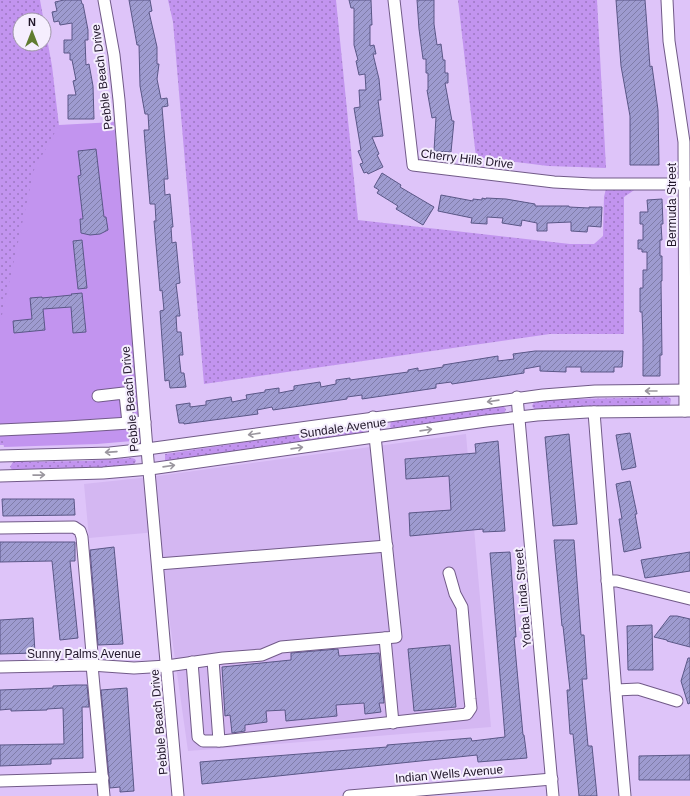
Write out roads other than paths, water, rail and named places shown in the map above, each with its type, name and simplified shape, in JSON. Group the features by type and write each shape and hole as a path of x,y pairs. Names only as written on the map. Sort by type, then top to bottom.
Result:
{"street":[{"name":"Pebble Beach Drive","path":"104,0 114,55 119,100 147,449 150,469 178,796"},
{"name":"Cherry Hills Drive","path":"394,0 413,165 554,182 592,184 685,184"},
{"name":"Bermuda Street","path":"667,0 670,41 684,142 688,411"},
{"name":"Sundale Avenue","path":"0,456 110,453 147,449 517,397 595,391 688,390"},
{"path":"98,396 125,394 128,423"},
{"name":"Yorba Linda Street","path":"517,397 553,796"},
{"name":"Sundale Avenue","path":"0,476 103,473 150,469 520,417 594,412 688,411"},
{"path":"594,412 625,796"},
{"path":"373,418 396,637 385,638 393,723"},
{"path":"0,430 145,422"},
{"path":"0,528 74,527 80,531 82,537 104,796"},
{"path":"158,564 386,546"},
{"path":"192,662 198,737 203,741 220,741 463,716 467,714 471,708 462,607 455,594 449,573"},
{"path":"607,581 617,581 690,599"},
{"name":"Sunny Palms Avenue","path":"0,667 92,665 134,668 167,666 262,655 281,647 385,638"},
{"path":"213,660 220,741"},
{"path":"616,690 638,689 677,701"},
{"path":"0,781 102,778"},
{"name":"Indian Wells Avenue","path":"349,796 552,779"}]}
